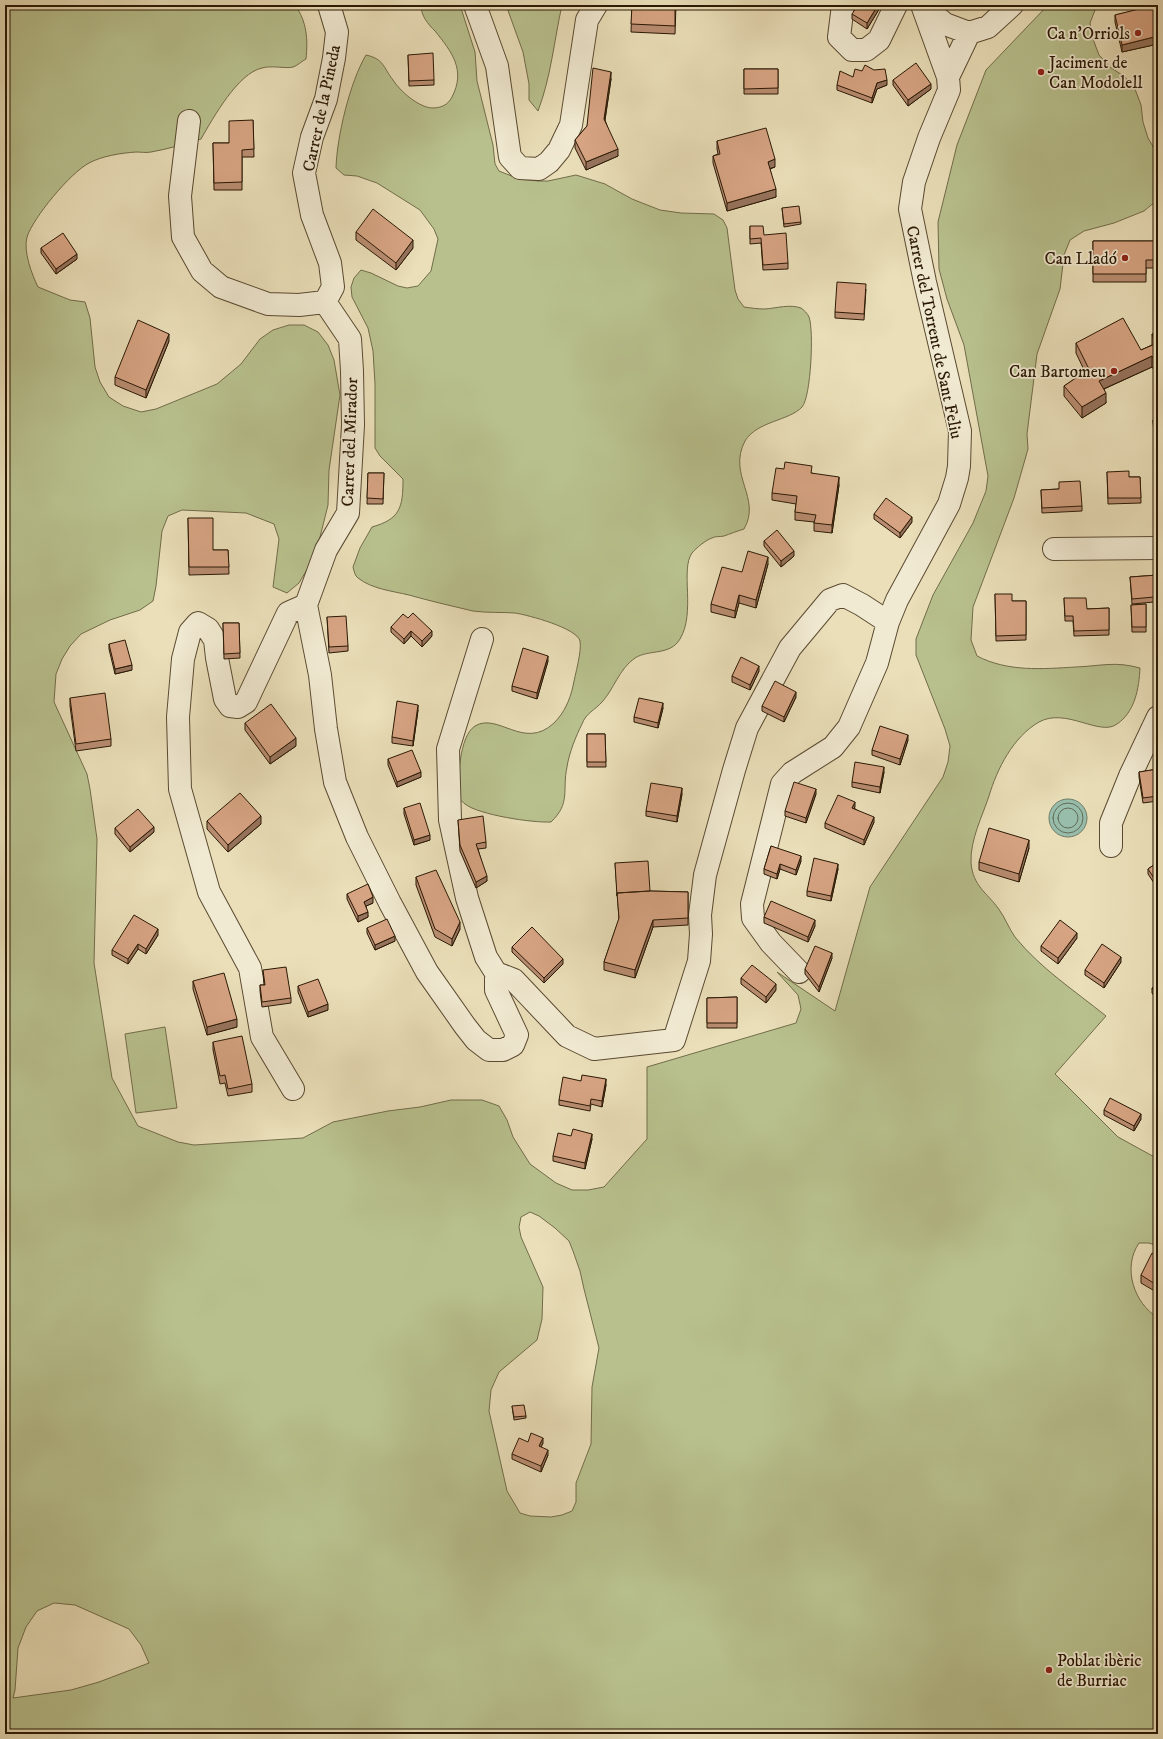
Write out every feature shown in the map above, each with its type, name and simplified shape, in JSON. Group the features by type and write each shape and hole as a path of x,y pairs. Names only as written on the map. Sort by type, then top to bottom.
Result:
{"street":[{"name":"Carrer de la Pineda","path":"325,302 333,287 330,263 312,215 304,173 312,137 326,98 334,58 337,32 329,5"},
{"path":"475,5 497,66 510,157 520,168 539,169 549,162 559,150 571,125 587,20 596,5"},
{"path":"843,5 839,37 852,50 866,50 879,40 896,5"},
{"path":"922,5 945,24 969,32 988,27 1012,5"},
{"path":"922,5 948,77"},
{"path":"948,77 969,32"},
{"name":"Carrer del Torrent de Sant Feliu","path":"799,972 771,943 753,918 752,904 782,784 792,773 833,747 849,727 878,663 888,622 897,600 950,504 959,466 960,431 926,289 910,209 914,182 929,138 949,90 948,77"},
{"path":"189,121 180,196 183,237 202,271 222,288 268,304 299,306 325,302"},
{"name":"Carrer del Mirador","path":"306,606 326,550 348,513 353,425 350,339 325,302"},
{"path":"1054,549 1158,548"},
{"path":"496,973 514,980 567,1036 594,1049 674,1040 699,961 701,934 700,915 705,875 747,728 790,648 830,600 843,595 862,605 888,622"},
{"path":"293,1089 262,1037 250,968 209,892 180,789 178,717 186,645 190,632 198,623 208,629 215,640 225,699 230,706 238,707 246,702 288,613 306,606 320,675 326,729 335,782 357,837 427,972 476,1040 489,1050 503,1050 513,1045 517,1035 496,990 496,973 486,957 467,898 450,820 448,749 482,639"},
{"path":"1111,846 1111,823 1130,776 1158,717"}],"shaded area":[{"path":"5,5 295,5 302,18 307,38 306,59 293,67 262,68 244,78 235,87 219,109 201,139 151,152 130,152 118,154 94,161 81,168 44,208 27,237 27,256 38,287 70,300 85,302 90,318 95,367 100,382 109,397 123,406 141,412 156,409 217,384 241,364 260,339 273,330 289,325 304,325 318,332 328,345 334,360 340,395 329,470 328,505 320,537 308,568 299,583 287,593 273,587 279,539 274,524 246,513 182,510 168,516 162,531 153,601 140,610 110,620 81,634 70,646 62,659 56,674 54,702 87,774 97,839 94,963 112,1078 138,1126 178,1142 194,1145 303,1138 333,1122 451,1100 482,1100 499,1106 507,1120 513,1137 530,1164 556,1183 572,1190 588,1190 604,1187 647,1139 647,1067 796,1023 801,1009 798,995 777,972 835,1011 870,887 943,777 948,762 950,746 945,729 916,655 916,639 933,595 973,523 986,491 988,476 964,345 947,299 939,269 938,222 957,145 986,70 1048,5 1097,5 1090,23 1093,39 1099,55 1110,67 1125,77 1135,89 1141,105 1143,122 1148,138 1158,155 1158,197 1156,201 1144,211 1114,223 1084,231 1070,240 1064,255 1060,289 1037,354 1027,434 1028,449 1014,498 973,607 971,640 977,656 1001,665 1038,669 1108,664 1131,666 1140,668 1139,684 1132,706 1123,719 1117,724 1110,727 1101,727 1071,719 1049,718 1039,722 1021,736 1007,754 997,775 974,837 971,863 975,878 981,888 1003,915 1015,937 1035,959 1058,979 1106,1016 1055,1074 1118,1137 1158,1159 1158,1246 1149,1243 1139,1243 1131,1263 1131,1274 1137,1294 1150,1311 1158,1318 1158,1734 5,1734","holes":["530,1212 539,1216 569,1241 580,1271 599,1348 592,1387 591,1444 576,1483 576,1502 572,1511 551,1517 530,1516 520,1513 507,1491 489,1411 491,1390 499,1372 537,1340 542,1319 543,1287 521,1237 519,1227 521,1217","54,1603 75,1605 129,1629 141,1645 149,1663 99,1682 71,1690 13,1698 18,1648 26,1627 37,1611"]},
{"path":"421,5 460,5 475,52 477,81 493,145 495,164 499,171 519,179 538,181 548,181 576,175 605,184 632,199 660,210 681,213 714,214 723,220 727,228 735,290 738,299 744,307 765,309 788,306 801,308 807,313 811,324 811,363 808,391 802,407 796,412 765,425 750,434 745,441 741,453 740,465 749,507 748,518 744,529 710,539 701,544 692,553 687,570 687,617 685,628 680,639 671,648 641,655 635,658 621,673 606,697 586,717 577,734 569,756 564,802 561,809 551,822 506,818 482,812 465,804 458,797 460,759 466,739 470,731 475,726 484,723 493,724 522,733 532,733 543,731 558,719 564,711 572,691 580,651 580,641 577,636 562,627 530,616 515,613 473,611 369,585 357,577 353,567 360,548 372,527 389,520 398,511 401,505 403,479 380,456 375,448 375,384 373,351 368,328 352,297 351,287 354,278 361,270 371,273 398,286 407,288 418,286 431,271 438,239 434,229 420,210 377,183 357,176 344,175 336,168 337,155 345,110 360,66 366,55 380,61 400,89 415,102 421,105 432,108 444,106 452,97 458,78 455,62 447,46 425,20"},
{"path":"506,5 562,5 549,72 538,111 529,100 529,84 523,52"},
{"path":"165,1027 177,1108 136,1113 125,1034"}],"water":[{"path":"1064,799 1072,799 1079,802 1084,807 1087,818 1084,829 1079,834 1072,837 1064,837 1057,834 1052,829 1049,822 1049,814 1052,807 1057,802"}],"building":[{"path":"632,5 675,5 675,26 631,24"},
{"path":"858,5 878,5 867,23 852,14"},
{"name":"Ca n'Orriols","path":"1158,5 1158,36 1122,45 1115,15"},
{"path":"433,53 434,80 409,81 408,55"},
{"path":"916,63 931,84 908,100 893,80"},
{"path":"865,65 874,70 885,69 887,80 877,83 872,98 837,85 840,71 853,77 855,69 862,71"},
{"path":"593,68 611,72 604,119 618,149 586,162 575,140 587,126"},
{"path":"744,69 778,69 778,88 744,89"},
{"path":"253,120 254,149 242,150 242,182 214,183 213,143 229,143 229,121"},
{"path":"766,128 775,159 768,162 776,189 727,203 713,156 720,154 717,141"},
{"path":"799,206 801,222 784,224 782,208"},
{"path":"373,209 413,240 396,263 356,232"},
{"path":"750,226 763,226 764,235 786,233 788,263 763,265 761,238 750,239"},
{"path":"63,233 77,254 56,269 41,248"},
{"name":"Can Lladó","path":"1093,241 1158,241 1158,260 1146,260 1146,274 1093,274"},
{"path":"837,282 866,284 864,314 835,312"},
{"name":"Can Bartomeu","path":"1123,318 1141,350 1155,344 1152,334 1158,332 1158,365 1152,356 1099,381 1106,393 1082,407 1064,386 1089,369 1076,343"},
{"path":"138,320 169,334 146,390 115,377"},
{"path":"1153,420 1158,420 1158,441 1155,441"},
{"path":"785,462 812,466 811,473 839,477 832,525 814,523 816,515 795,512 797,496 772,493 776,468 784,469"},
{"path":"1129,471 1129,477 1140,477 1141,498 1108,498 1107,472"},
{"path":"368,473 384,473 383,499 367,498"},
{"path":"1080,481 1082,506 1042,508 1041,490 1059,489 1059,482"},
{"path":"886,498 912,517 900,533 874,514"},
{"path":"188,518 213,518 213,550 228,550 229,567 189,567"},
{"path":"777,530 794,551 781,561 764,541"},
{"path":"748,551 768,557 756,600 739,595 735,611 711,604 722,567 742,572"},
{"path":"1158,575 1158,590 1154,590 1154,597 1132,599 1130,577"},
{"path":"995,594 1012,594 1012,601 1026,601 1026,635 996,636"},
{"path":"1064,598 1086,598 1087,609 1109,608 1109,630 1074,631 1073,616 1065,616"},
{"path":"1146,604 1146,627 1132,627 1131,605"},
{"path":"413,613 432,631 422,641 411,631 404,639 391,627 403,614 408,618"},
{"path":"346,616 348,646 329,647 327,617"},
{"path":"223,623 239,623 240,653 224,654"},
{"path":"125,640 132,665 115,669 109,644"},
{"path":"523,648 548,656 537,693 512,686"},
{"path":"741,657 759,666 750,685 732,676"},
{"path":"775,681 796,692 784,717 762,706"},
{"path":"105,693 111,739 76,744 70,698"},
{"path":"639,698 663,703 658,723 634,717"},
{"path":"397,701 418,705 413,741 392,737"},
{"path":"271,704 296,738 270,757 245,723"},
{"path":"880,726 908,735 900,759 872,750"},
{"path":"587,734 605,734 606,762 587,762"},
{"path":"412,750 421,772 397,782 388,759"},
{"path":"855,762 884,767 880,787 852,782"},
{"path":"1158,769 1158,796 1143,798 1139,772"},
{"path":"794,782 816,789 806,818 785,811"},
{"path":"651,783 682,788 677,816 646,811"},
{"path":"240,793 261,816 228,845 207,821"},
{"path":"838,795 855,802 852,808 874,817 864,840 825,823"},
{"path":"420,803 430,835 414,840 404,808"},
{"path":"138,809 154,827 130,847 115,828"},
{"path":"483,816 486,842 476,844 487,876 476,882 460,845 458,820"},
{"path":"989,828 1029,840 1019,874 979,862"},
{"path":"771,846 801,856 796,870 780,864 777,874 764,869"},
{"path":"814,858 838,864 831,896 807,891"},
{"path":"648,861 650,891 617,893 617,896 615,863"},
{"path":"1158,862 1158,884 1148,869"},
{"path":"436,870 460,922 452,939 435,929 416,877"},
{"path":"368,884 373,897 364,902 368,912 358,916 347,894"},
{"path":"650,891 688,892 688,918 653,920 635,970 604,962 619,918 617,893"},
{"path":"771,901 815,920 808,937 764,917"},
{"path":"134,915 158,929 146,949 138,944 128,959 112,950"},
{"path":"387,919 395,936 375,945 367,928"},
{"path":"1060,920 1077,933 1058,958 1041,946"},
{"path":"532,927 563,959 544,978 512,947"},
{"path":"1102,944 1121,957 1104,983 1085,970"},
{"path":"815,946 832,953 819,987 805,969"},
{"path":"752,965 776,984 766,997 741,978"},
{"path":"286,967 291,998 262,1002 260,985 265,985 263,970"},
{"path":"224,973 237,1019 207,1027 193,981"},
{"path":"318,979 328,1004 308,1012 298,986"},
{"path":"1158,983 1158,996 1152,988"},
{"path":"737,997 737,1023 707,1023 707,998"},
{"path":"242,1036 252,1084 228,1089 225,1075 220,1076 213,1042"},
{"path":"582,1075 606,1079 602,1101 591,1099 590,1106 559,1100 563,1077 581,1081"},
{"path":"1110,1098 1141,1114 1134,1126 1104,1110"},
{"path":"573,1129 592,1134 585,1163 553,1156 558,1133 571,1136"},
{"path":"1152,1253 1158,1257 1158,1286 1141,1275"},
{"path":"524,1405 526,1416 514,1417 512,1406"},
{"path":"531,1433 543,1438 539,1446 548,1450 541,1466 512,1454 519,1438 528,1442"}],"place":[{"name":"Ca n'Orriols","path":"1138,33"},
{"name":"Jaciment de Can Modolell","path":"1041,72"},
{"name":"Can Lladó","path":"1125,258"},
{"name":"Can Bartomeu","path":"1114,371"},
{"name":"Poblat ibèric de Burriac","path":"1049,1670"}]}
